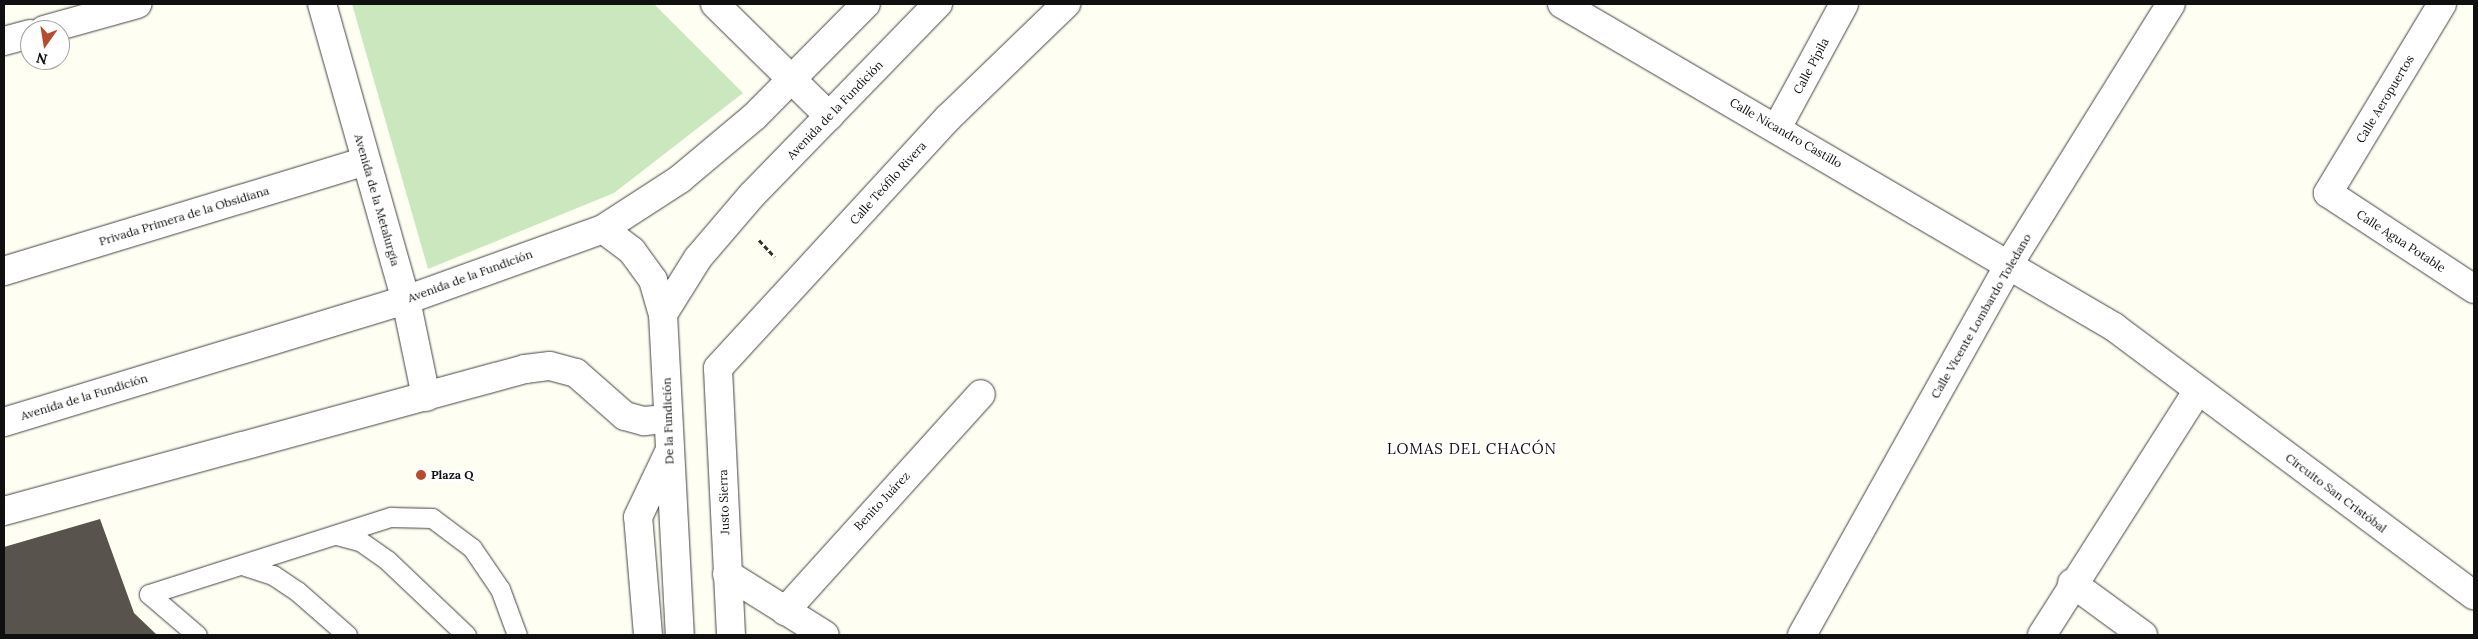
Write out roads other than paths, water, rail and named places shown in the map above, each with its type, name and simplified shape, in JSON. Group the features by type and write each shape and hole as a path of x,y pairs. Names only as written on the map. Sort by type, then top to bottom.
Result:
{"street":[{"path":"70,23 137,4"},
{"name":"Avenida de la Metalurgia","path":"322,4 406,300 426,397"},
{"path":"715,4 829,116"},
{"name":"Avenida de la Fundición","path":"4,422 406,300 603,229 680,179 794,80 866,4"},
{"name":"Avenida de la Fundición","path":"664,314 698,258 829,116 938,4"},
{"name":"Calle Teófilo Rivera","path":"718,368 949,117 1066,4"},
{"name":"Calle Nicandro Castillo","path":"1562,4 2009,264"},
{"name":"Calle Pípila","path":"1777,128 1844,4"},
{"name":"Calle Vicente Lombardo Toledano","path":"1802,635 2009,264 2171,4"},
{"name":"Calle Aeropuertos","path":"2328,193 2442,4"},
{"path":"4,41 20,37"},
{"name":"Privada Primera de la Obsidiana","path":"4,271 365,161"},
{"name":"Calle Agua Potable","path":"2328,193 2474,289"},
{"name":"De la Fundición","path":"603,229 632,251 653,280 664,314 668,452 680,635"},
{"name":"Circuito San Cristóbal","path":"2009,264 2114,327 2474,595"},
{"path":"4,511 525,369 550,366 576,373 625,416 644,421 668,419"},
{"name":"Justo Sierra","path":"718,368 727,574 732,635"},
{"path":"2042,635 2072,583 2198,390"},
{"name":"Benito Juárez","path":"785,611 981,394"},
{"path":"648,635 638,517 668,452"},
{"path":"727,574 825,635"},
{"path":"2072,583 2142,635"}],"lane":[{"path":"197,635 149,594 391,517 432,518 472,548 500,589 517,635"},
{"path":"337,535 360,541 387,560 466,635"},
{"path":"242,565 273,575 297,591 347,635"}],"place":[{"name":"Plaza Q","path":"421,475"}],"district":[{"name":"LOMAS DEL CHACÓN","path":"1472,449"}]}
